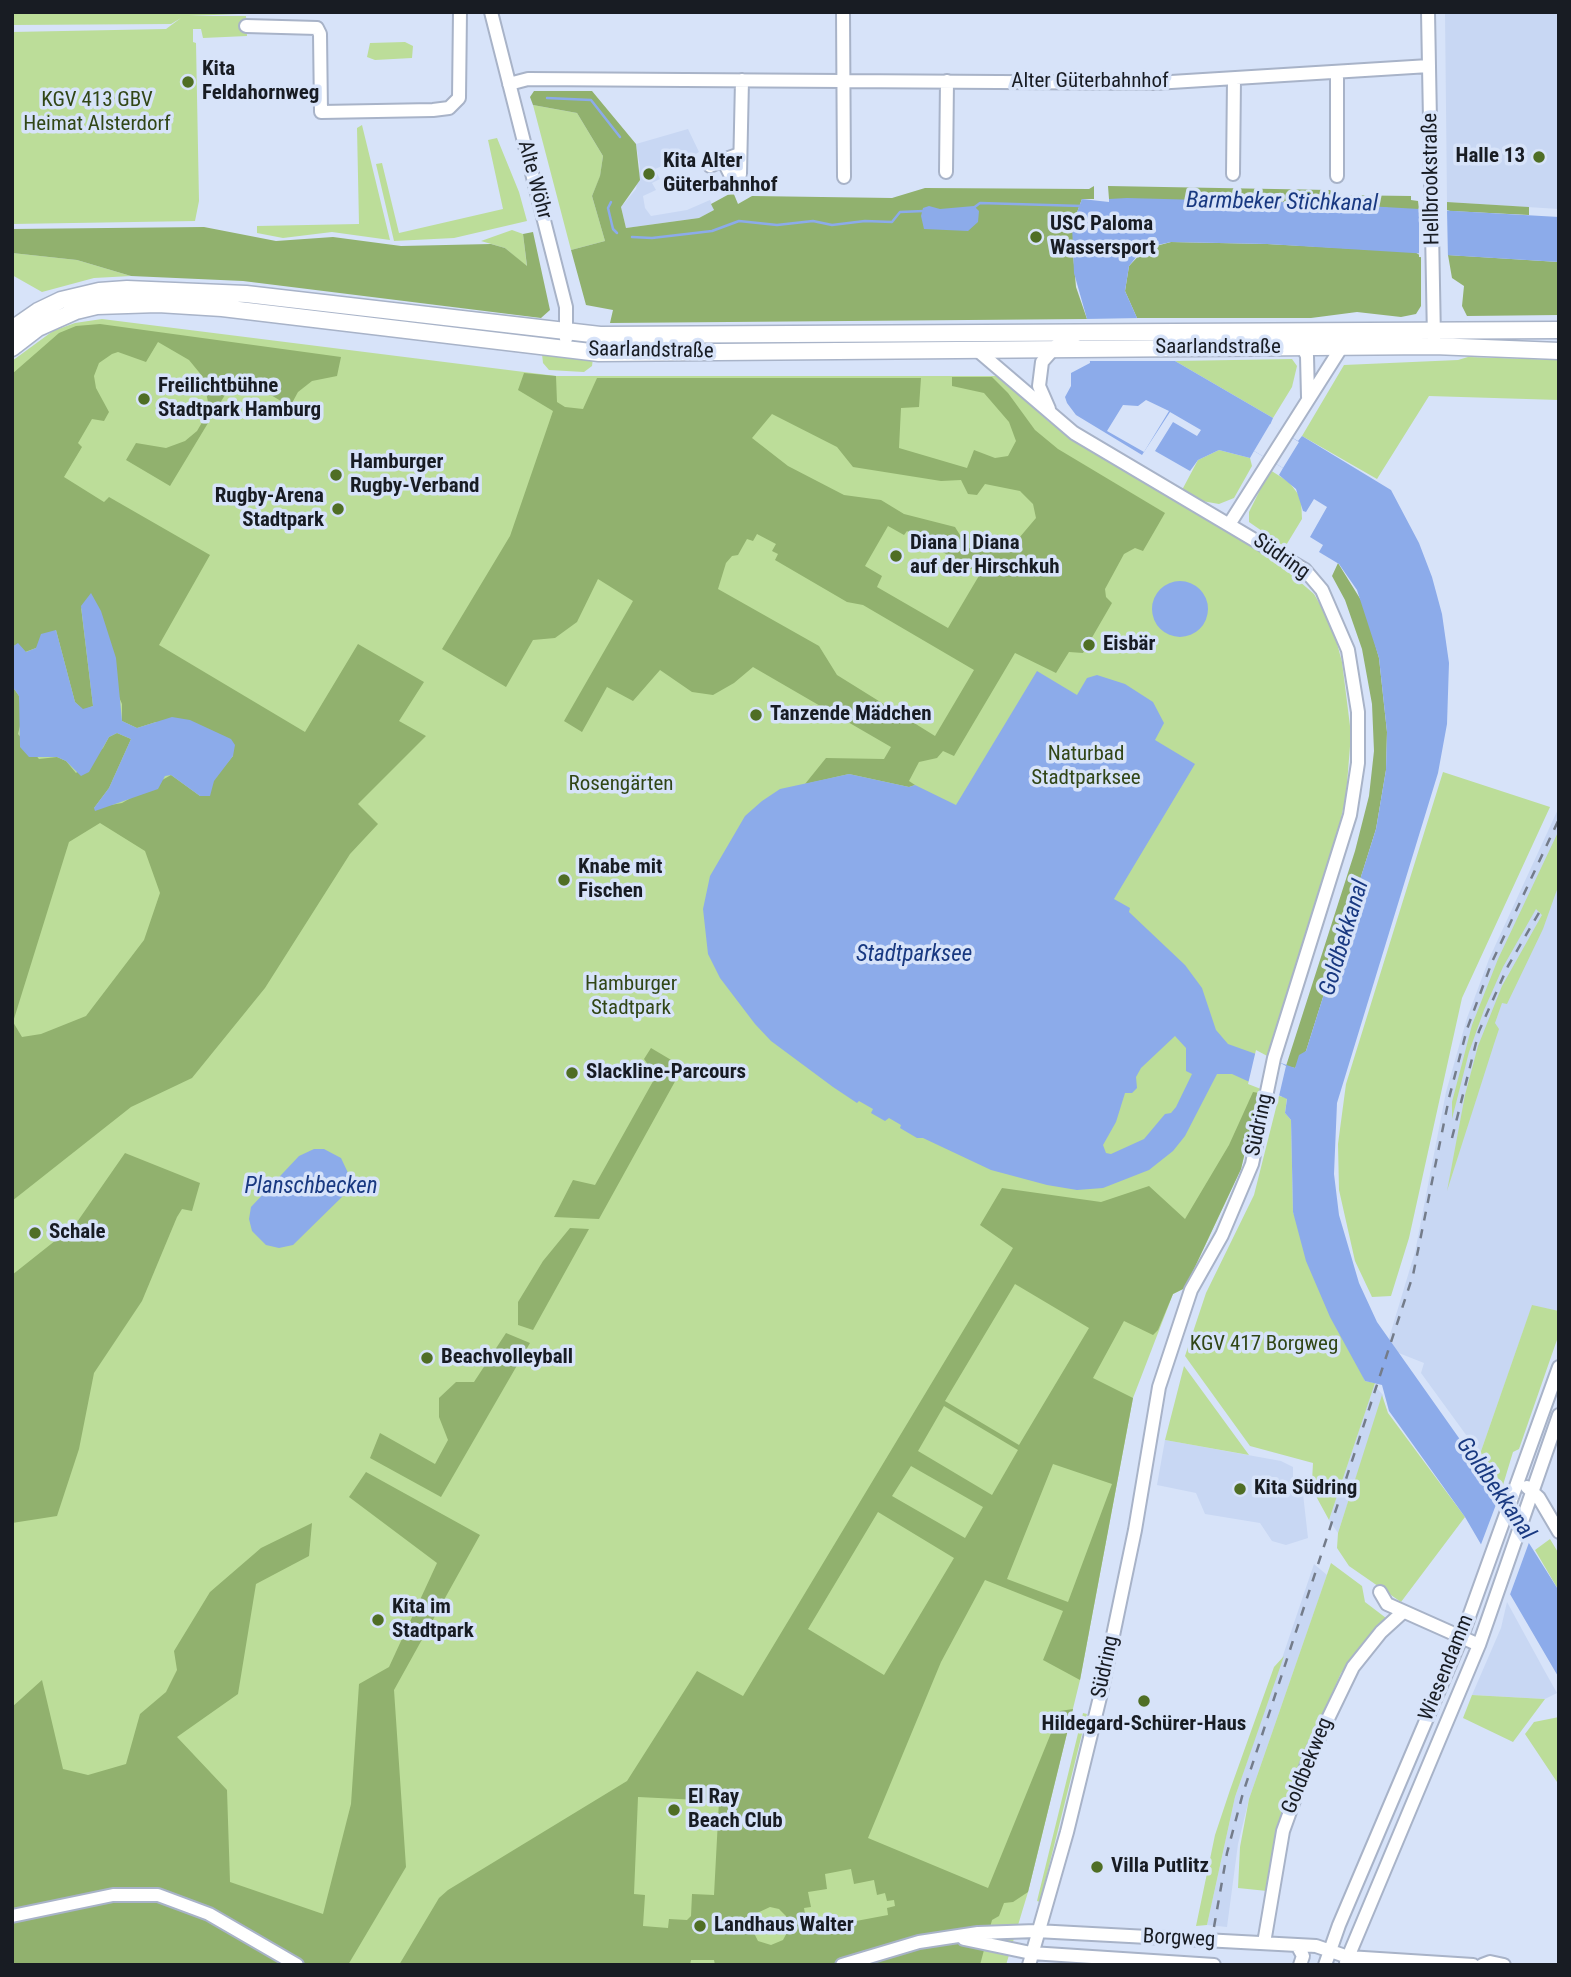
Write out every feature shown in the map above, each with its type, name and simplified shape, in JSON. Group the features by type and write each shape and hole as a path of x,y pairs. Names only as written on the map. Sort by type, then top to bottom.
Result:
{"main road":[{"name":"Saarlandstraße","path":"12,329 38,311 61,300 99,290 127,289 246,294 567,332 666,335 1559,330"},
{"name":"Saarlandstraße","path":"12,348 38,328 76,311 97,306 158,304 216,307 609,353 1434,346 1559,351"}],"street":[{"path":"246,26 317,29 320,34 321,112 433,110 449,108 459,98 460,12"},
{"name":"Alte Wöhr","path":"491,12 566,307 565,349"},
{"path":"843,12 844,177"},
{"name":"Hellbrookstraße","path":"1429,12 1434,346"},
{"name":"Alter Güterbahnhof","path":"509,83 528,79 1155,83 1430,66"},
{"path":"1337,72 1337,176"},
{"path":"1233,174 1234,79"},
{"path":"723,160 732,178 740,174 741,80"},
{"path":"946,172 947,81"},
{"path":"710,166 740,154"},
{"name":"Saarlandstraße","path":"1291,331 1304,347"},
{"path":"1055,418 1044,399 1039,382 1042,362 1052,349 1086,332"},
{"path":"1304,347 1308,397"},
{"path":"1230,523 1341,348"},
{"name":"Südring","path":"977,350 1055,418 1088,441 1295,562 1322,590 1348,650 1359,712 1358,755 1350,815 1275,1058 1252,1164 1222,1235 1191,1290 1159,1387 1135,1530 1101,1693 1054,1882 1030,1959"},
{"name":"Wiesendamm","path":"1328,1965 1329,1950 1462,1636 1559,1367"},
{"name":"Wiesendamm","path":"1346,1961 1479,1645 1559,1415"},
{"path":"1518,1481 1532,1490 1559,1532"},
{"path":"1381,1592 1387,1604 1479,1645"},
{"name":"Goldbekweg","path":"1264,1943 1283,1831 1310,1756 1353,1667 1381,1632 1403,1612"},
{"path":"12,1916 113,1895 158,1895 209,1914 296,1965"},
{"name":"Borgweg","path":"842,1965 902,1946 978,1933 1037,1931 1297,1945 1329,1950 1346,1961"},
{"path":"1058,1955 1053,1951 1053,1942 1060,1932"},
{"name":"Borgweg","path":"957,1938 1030,1959 1058,1955 1214,1965"},
{"path":"1297,1945 1303,1956 1300,1965"},
{"name":"Borgweg","path":"1328,1965 1346,1961 1473,1965"},
{"path":"1482,1965 1490,1962 1504,1965"}],"shaded area":[{"path":"1445,12 1559,12 1559,209 1447,202"},
{"name":"Kita Alter Güterbahnhof","path":"688,129 699,152 670,169 667,164 655,169 660,179 652,183 656,190 643,196 645,208 651,216 687,210 710,200 714,210 699,218 626,228 621,207 636,189 640,167 636,144"},
{"path":"1559,807 1559,1311 1532,1306 1480,1454 1421,1373 1424,1363 1386,1348 1415,1252 1446,1092 1467,1018 1489,959"},
{"path":"1374,1385 1383,1395 1338,1533 1329,1520"},
{"name":"Kita Südring","path":"1165,1440 1281,1461 1293,1467 1293,1482 1302,1485 1308,1538 1286,1545 1272,1541 1260,1523 1205,1514 1196,1493 1157,1485"},
{"path":"1314,1564 1327,1575 1249,1799 1238,1844 1227,1927 1207,1925 1235,1797"},
{"path":"1507,1602 1557,1693 1545,1699 1472,1695 1501,1628"}],"green space":[{"name":"KGV 413 GBV Heimat Alsterdorf","path":"12,12 288,12 189,16 246,16 247,36 203,38 201,29 193,29 193,42 196,43 199,201 195,221 12,224 12,32 166,29 181,18 171,24 12,25"},
{"path":"405,42 413,46 412,58 375,60 367,57 370,43"},
{"path":"534,91 592,91 636,144 640,180 621,207 626,228 699,218 714,210 711,204 733,192 738,204 752,196 892,198 925,188 1089,189 1094,186 1094,199 1082,199 1076,215 1073,254 1076,287 1087,319 610,323 613,310 586,305 571,250 605,241 592,196 600,176 603,156 577,113 533,105 530,97"},
{"path":"533,105 577,113 603,156 600,177 592,196 605,241 571,250"},
{"path":"362,125 390,240 332,232 283,238 257,233 257,226 359,224 357,128"},
{"path":"497,138 519,192 527,221 454,238 394,241 376,164 382,163 399,233 503,209 488,140"},
{"path":"1108,186 1330,190 1335,195 1411,196 1411,200 1418,201 1419,210 1314,203 1109,199"},
{"path":"1447,202 1529,207 1529,215 1450,211 1447,210"},
{"path":"204,227 276,241 333,237 401,246 491,244 505,248 527,266 523,234 533,232 550,310 541,318 243,281 131,276 77,260 12,253 12,229"},
{"path":"512,230 523,234 527,267 505,248 481,241"},
{"path":"1171,242 1415,252 1421,256 1421,306 1416,314 1401,317 1357,312 1311,318 1137,318 1125,291 1129,266 1145,249"},
{"path":"12,253 77,260 131,276 94,278 42,292 12,275"},
{"path":"1448,255 1559,262 1559,315 1467,316 1462,306 1464,286 1452,278"},
{"name":"Hamburger Stadtpark","path":"102,319 556,376 999,376 1048,421 1121,469 1175,501 1179,499 1276,558 1276,561 1314,594 1332,625 1342,662 1351,734 1346,796 1339,827 1266,1063 1241,1169 1185,1288 1173,1294 1133,1398 1080,1680 1028,1892 1006,1965 12,1965 12,361 53,331 75,323"},
{"path":"100,324 341,357 337,376 312,381 298,392 292,403 286,404 237,375 170,486 126,460 136,443 166,448 185,441 197,431 204,419 208,402 203,377 189,360 158,342 146,362 118,352 112,354 99,363 94,376 96,388 109,412 104,421 92,419 78,443 82,447 64,477 104,502 109,497 210,555 159,645 305,732 358,644 424,682 399,721 426,736 358,804 378,824 350,854 265,988 192,1078 131,1107 12,1201 12,686 19,696 22,718 18,734 39,759 57,757 66,761 76,773 103,748 109,737 117,733 131,739 109,788 94,808 122,803 171,775 200,796 233,756 156,722 137,728 122,721 122,704 81,607 93,706 83,710 75,702 56,630 36,648 25,652 18,644 12,647 12,374 59,333 76,326","holes":["100,823 145,851 160,893 144,940 86,1016 41,1034 22,1037 13,1022 69,842"]},
{"path":"1048,338 1044,343 603,347 603,340"},
{"path":"542,354 593,358 592,366 584,372 549,370 543,363"},
{"path":"1468,357 1559,360 1559,400 1429,396 1377,479 1302,436 1344,365 1458,360"},
{"path":"1292,359 1297,366 1292,387 1273,418 1175,361"},
{"path":"524,373 556,376 557,402 565,407 583,409 597,378 921,378 919,407 901,408 899,448 967,468 974,450 995,458 1008,456 1016,441 1009,422 984,393 952,386 952,377 992,377 1008,393 1035,430 1058,449 1165,513 1143,551 1135,548 1124,554 1105,589 1106,597 1112,603 1083,653 1069,652 1056,673 1015,653 954,756 943,751 937,758 919,762 909,781 915,785 909,787 849,774 805,784 826,758 884,759 891,747 753,667 734,683 713,695 692,692 660,670 633,701 607,687 582,732 564,721 633,601 598,579 577,622 555,638 533,640 506,687 442,649 510,536 553,411 518,390","holes":["772,414 837,447 853,467 941,481 961,480 968,494 977,495 985,484 1020,491 1033,504 1036,518 1008,551 968,548 955,527 904,514 881,500 844,495 788,466 752,438","888,526 904,535 907,531 980,574 948,628 877,587 882,576 865,566","757,534 776,544 772,551 778,554 775,560 847,602 863,605 974,670 935,736 837,675 819,646 718,589 726,563 732,556 738,555 747,539 753,541"]},
{"path":"1219,450 1250,458 1252,466 1234,498 1219,504 1202,501 1182,490 1198,460"},
{"path":"1270,470 1289,482 1301,498 1302,519 1285,547 1249,522 1249,512"},
{"path":"1338,563 1364,605 1379,658 1387,732 1386,770 1376,829 1306,1051 1295,1068 1286,1066 1355,851 1369,796 1374,751 1372,704 1362,649 1345,600 1332,576"},
{"path":"1443,772 1550,807 1462,998 1409,1238 1391,1296 1372,1297 1355,1261 1339,1190 1338,1144 1346,1084"},
{"path":"1559,830 1559,884 1543,929 1507,1004 1502,1003 1495,1023 1499,1029 1447,1191 1465,1095 1478,1046 1502,986 1542,915 1536,909 1503,967 1484,1010 1469,1052 1452,1119 1452,1102 1472,1025 1498,959"},
{"path":"651,1048 683,1067 599,1219 554,1217 573,1180 595,1185 656,1076 644,1059"},
{"path":"1253,1092 1259,1093 1241,1169 1185,1288 1173,1294 1158,1330 1153,1335 1124,1321 1093,1378 1133,1398 1080,1680 1043,1660 1063,1611 985,1580 941,1662 868,1838 988,1888 1060,1711 1073,1709 1028,1892 1013,1902 1004,1903 999,1916 992,1920 980,1965 715,1965 714,1960 691,1960 690,1965 399,1965 439,1898 448,1890 627,1781 697,1671 743,1696 1013,1248 980,1225 1002,1188 1101,1202 1149,1186 1185,1219 1229,1145","holes":["1015,1284 1089,1328 1019,1445 945,1401","944,1406 1018,1450 992,1495 918,1451","1053,1464 1112,1484 1068,1602 1007,1579","911,1466 983,1507 965,1538 892,1496","878,1512 954,1558 884,1675 808,1629","638,1797 719,1801 714,1895 692,1894 691,1916 687,1920 669,1919 668,1928 643,1926 645,1895 634,1894","851,1869 854,1884 874,1880 877,1895 885,1893 887,1901 894,1900 895,1906 887,1908 888,1915 808,1930 804,1908 811,1907 808,1892 827,1889 825,1874","770,1907 779,1909 786,1916 789,1929 783,1940 771,1945 758,1941 751,1927 755,1914"]},
{"name":"KGV 417 Borgweg","path":"1279,1096 1287,1098 1285,1113 1291,1120 1293,1212 1365,1381 1375,1383 1329,1520 1317,1498 1312,1481 1313,1463 1250,1446 1185,1356 1206,1293 1254,1195"},
{"path":"125,1153 200,1183 192,1211 182,1209 177,1217 142,1301 94,1373 79,1449 57,1516 12,1523 12,1275 75,1225"},
{"path":"570,1228 589,1229 533,1330 518,1325 518,1302 543,1261"},
{"path":"1532,1305 1559,1311 1559,1334 1519,1449 1513,1452 1503,1485 1480,1454"},
{"path":"506,1333 530,1343 441,1497 370,1458 380,1433 435,1464 448,1440 439,1417 439,1398 456,1382 474,1382"},
{"name":"KGV 417 Borgweg","path":"1184,1366 1249,1455 1165,1440"},
{"path":"1382,1395 1388,1413 1465,1517 1401,1602 1349,1566 1337,1548 1338,1533"},
{"path":"366,1472 480,1535 394,1690 406,1867 348,1965 12,1965 12,1707 42,1680 63,1769 88,1775 126,1764 140,1714 166,1692 177,1670 174,1651 210,1592 261,1548 312,1523 309,1556 256,1584 238,1694 177,1737 227,1790 230,1882 323,1914 351,1804 359,1684 389,1667 437,1563 349,1497"},
{"path":"1550,1539 1559,1554 1559,1591 1535,1550"},
{"path":"1331,1563 1362,1586 1365,1602 1386,1618 1341,1673 1320,1721 1288,1796 1267,1891 1238,1888 1240,1847 1249,1799"},
{"path":"1284,1656 1235,1797 1207,1925 1196,1926 1215,1835 1274,1667"},
{"path":"1472,1695 1545,1699 1513,1742 1463,1718"},
{"path":"1083,1713 1087,1714 1040,1902 1037,1901"},
{"path":"1559,1717 1559,1785 1525,1734 1534,1722"}],"water":[{"path":"1082,199 1109,202 1109,199 1314,203 1559,217 1559,262 1267,244 1171,242 1153,246 1137,256 1129,266 1125,291 1137,318 1175,361 1273,418 1270,425 1298,441 1302,436 1391,490 1419,543 1432,577 1442,614 1449,663 1447,724 1438,773 1337,1103 1334,1174 1339,1215 1359,1283 1377,1322 1495,1489 1559,1591 1559,1678 1465,1517 1389,1411 1382,1385 1365,1381 1330,1317 1306,1261 1293,1212 1291,1120 1285,1113 1287,1099 1232,1074 1217,1074 1185,1136 1173,1151 1149,1170 1103,1188 1077,1190 1047,1185 991,1170 923,1138 917,1138 889,1118 885,1121 871,1113 873,1109 859,1101 857,1103 833,1087 771,1041 720,978 708,954 703,909 710,876 745,816 762,801 780,789 849,774 909,787 915,785 956,805 1037,671 1077,695 1087,678 1097,675 1125,684 1153,702 1164,723 1155,740 1195,764 1114,899 1130,908 1129,912 1185,965 1202,988 1216,1030 1228,1044 1295,1068 1299,1055 1306,1051 1376,829 1386,770 1387,732 1379,658 1357,590 1339,564 1319,552 1323,545 1310,537 1327,507 1314,499 1306,512 1303,511 1296,489 1279,475 1283,468 1254,451 1250,458 1219,450 1198,460 1190,471 1155,451 1173,422 1197,436 1201,430 1170,412 1142,455 1076,415 1067,403 1065,397 1071,386 1071,373 1090,363 1087,319 1074,273 1072,225","holes":["1175,1036 1186,1048 1186,1071 1192,1074 1176,1107 1171,1113 1165,1114 1144,1139 1111,1154 1106,1153 1103,1145 1116,1122 1125,1093 1132,1093 1137,1088 1136,1077 1141,1068"]},
{"path":"929,206 940,209 974,206 979,211 978,222 968,231 924,229 921,216 923,208"},
{"path":"1180,581 1191,583 1200,589 1206,598 1206,620 1200,629 1191,635 1180,637 1169,635 1160,629 1154,620 1152,609 1154,598 1160,589 1169,583"},
{"path":"91,593 101,611 116,658 122,721 137,728 172,717 190,720 231,739 235,745 233,756 214,781 210,796 200,796 171,775 165,776 158,789 95,811 94,808 109,788 131,739 117,733 109,737 89,772 81,776 66,761 57,757 29,757 20,747 19,696 12,686 12,647 18,643 26,652 36,648 41,634 56,630 75,702 83,709 93,706 81,606"},
{"name":"Planschbecken","path":"314,1149 324,1149 341,1158 349,1175 345,1194 293,1245 279,1248 266,1245 252,1231 249,1219 251,1207 299,1156"}],"pier":[{"path":"1419,210 1447,210 1448,259 1419,257"},
{"path":"1141,318 1170,353 1181,361 1087,361 1085,319"},
{"path":"1146,400 1169,411 1144,452 1107,431 1123,405 1138,406"},
{"path":"1270,424 1299,442 1283,468 1254,451"},
{"path":"1256,1050 1286,1066 1279,1096 1248,1084"},
{"path":"1500,1494 1531,1537 1508,1600 1480,1547"}],"waterway":[{"path":"547,98 591,100 620,137"},
{"path":"611,202 608,208 613,229 617,233"},
{"path":"972,209 980,203 1082,206"},
{"path":"632,237 652,238 712,231 739,221 777,225 813,221 832,225 865,221 892,222 900,212 924,211"}],"railway":[{"path":"1214,1927 1227,1853 1243,1793 1413,1275 1449,1098 1467,1029 1492,962 1559,819"},
{"path":"1452,1138 1479,1031 1508,966 1540,911"}],"place":[{"name":"Kita Feldahornweg","path":"188,82"},
{"name":"Halle 13","path":"1539,157"},
{"name":"Kita Alter Güterbahnhof","path":"649,174"},
{"name":"USC Paloma Wassersport","path":"1036,237"},
{"name":"Freilichtbühne Stadtpark Hamburg","path":"144,399"},
{"name":"Hamburger Rugby-Verband","path":"336,475"},
{"name":"Rugby-Arena Stadtpark","path":"338,509"},
{"name":"Diana | Diana auf der Hirschkuh","path":"896,556"},
{"name":"Eisbär","path":"1089,645"},
{"name":"Tanzende Mädchen","path":"756,715"},
{"name":"Knabe mit Fischen","path":"564,880"},
{"name":"Slackline-Parcours","path":"572,1073"},
{"name":"Schale","path":"35,1233"},
{"name":"Beachvolleyball","path":"427,1358"},
{"name":"Kita Südring","path":"1240,1489"},
{"name":"Kita im Stadtpark","path":"378,1620"},
{"name":"Hildegard-Schürer-Haus","path":"1144,1701"},
{"name":"El Ray Beach Club","path":"674,1810"},
{"name":"Villa Putlitz","path":"1097,1867"},
{"name":"Landhaus Walter","path":"700,1926"}],"water label":[{"name":"Barmbeker Stichkanal","path":"1282,203"},
{"name":"Goldbekkanal","path":"1345,938"},
{"name":"Stadtparksee","path":"914,955"},
{"name":"Goldbekkanal","path":"1495,1489"}],"park label":[{"name":"Naturbad Stadtparksee","path":"1086,767"},
{"name":"Rosengärten","path":"621,785"}]}
